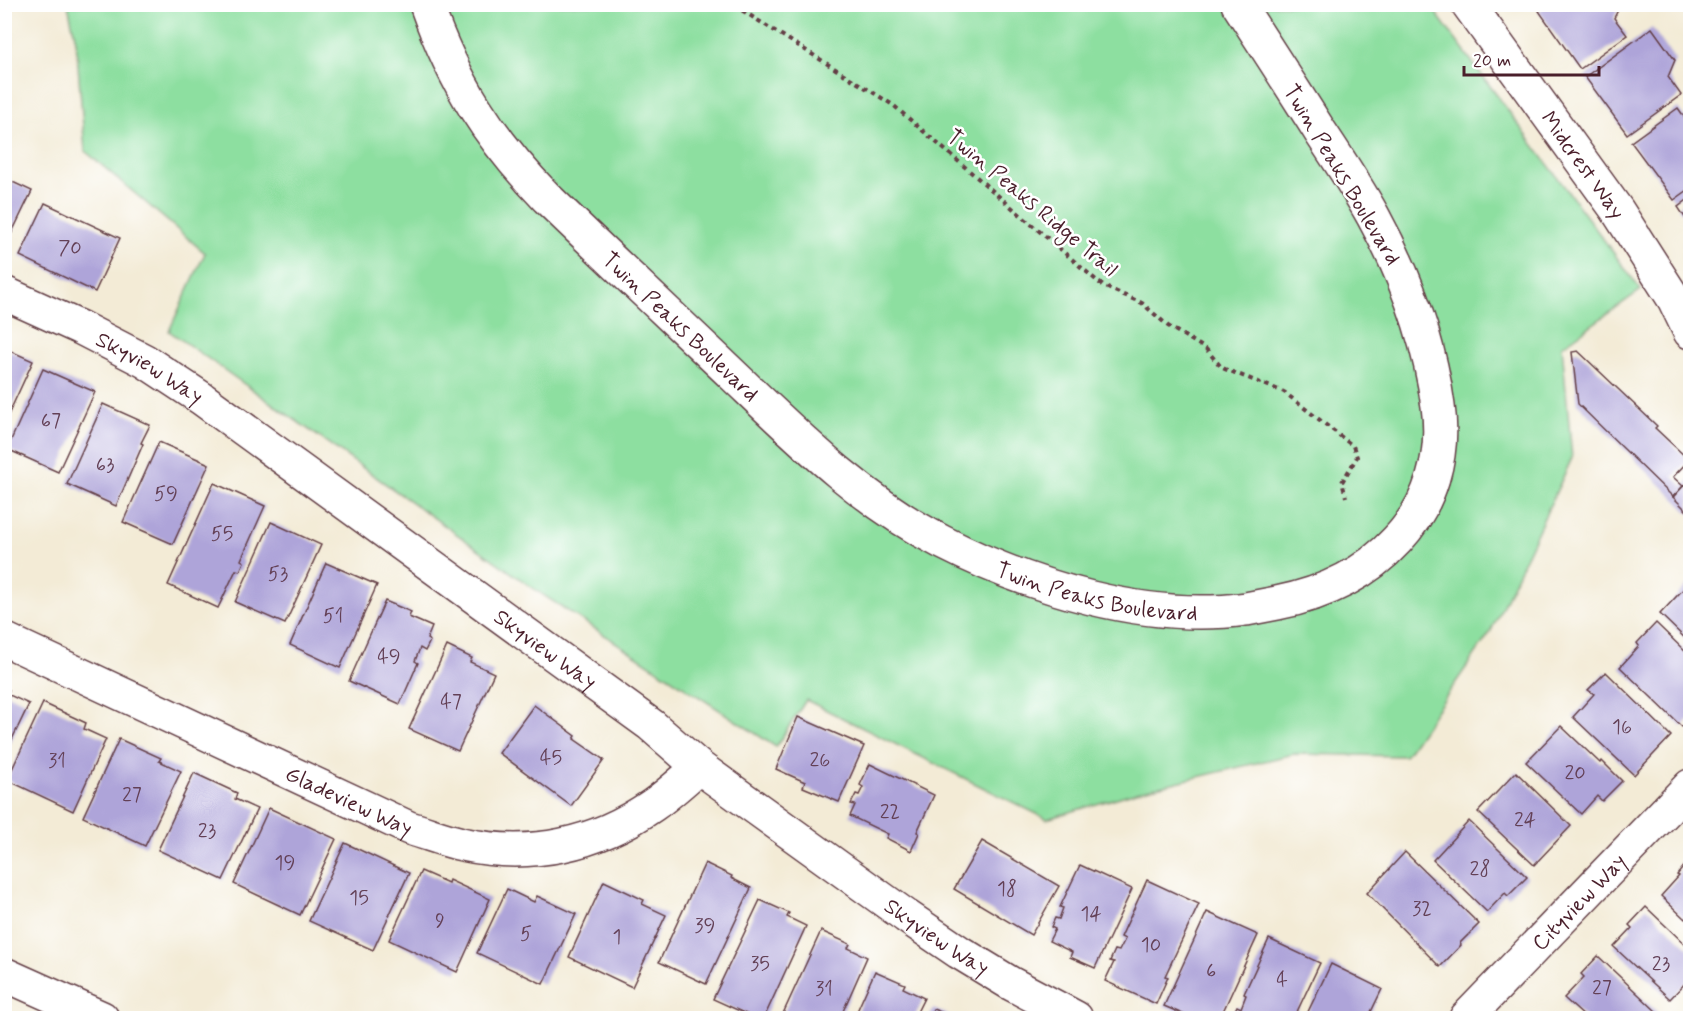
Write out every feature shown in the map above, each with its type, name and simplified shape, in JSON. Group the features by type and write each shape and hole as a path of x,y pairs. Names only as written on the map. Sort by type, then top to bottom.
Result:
{"street":[{"name":"Twin Peaks Boulevard","path":"426,4 456,78 488,130 526,177 797,435 860,490 897,518 922,532 973,557 1004,569 1099,600 1184,612 1245,609 1294,599 1337,584 1356,574 1391,546 1407,530 1419,512 1430,491 1438,450 1439,410 1435,389 1425,345 1405,282 1373,216 1238,4"},
{"name":"Midcrest Way","path":"1468,4 1617,210 1674,299 1690,332"},
{"name":"Skyview Way","path":"4,294 81,328 145,361 201,398 651,725 699,767 959,952 1076,1018"},
{"name":"Gladeview Way","path":"4,639 409,828 462,844 514,851 564,846 611,829 653,805 699,767"},
{"name":"Cityview Way","path":"1466,1018 1690,786"},
{"path":"4,974 102,1018"}],"path":[{"name":"Twin Peaks Ridge Trail","path":"736,4 743,11 893,105 1103,286 1142,303 1168,326 1206,349 1222,368 1284,392 1353,446 1357,457 1342,482 1346,497"}],"green space":[{"path":"68,5 1430,5 1641,290 1562,346 1572,458 1490,633 1405,756 1294,754 1143,790 1047,819 806,700 776,747 543,595 169,331 205,253 85,151 76,41"}],"building":[{"path":"1548,4 1621,4 1614,18 1627,35 1580,69 1539,11"},
{"path":"1652,28 1675,60 1668,77 1681,95 1627,134 1585,77"},
{"path":"1678,108 1690,125 1690,185 1688,190 1674,200 1631,142"},
{"path":"4,178 32,191 4,249"},
{"path":"1690,198 1690,225 1678,207"},
{"path":"45,203 120,238 95,292 20,256"},
{"path":"4,348 33,361 4,424"},
{"path":"1578,351 1657,426 1655,428 1689,460 1673,477 1683,486 1673,497 1578,404 1572,352"},
{"path":"43,369 95,392 58,472 7,449"},
{"path":"103,404 150,425 116,506 67,484"},
{"path":"159,442 209,464 173,544 123,522"},
{"path":"1690,479 1690,514 1673,497"},
{"path":"214,483 265,506 241,560 244,562 240,571 236,570 218,608 168,585"},
{"path":"271,522 321,545 285,624 235,602"},
{"path":"326,563 377,585 340,668 290,645"},
{"path":"1690,582 1690,643 1660,614"},
{"path":"385,601 411,612 409,617 432,627 427,639 430,641 425,651 420,648 415,661 418,663 400,704 349,681"},
{"path":"1656,623 1690,656 1690,718 1682,727 1620,667 1639,646 1637,643"},
{"path":"447,646 472,658 470,662 494,673 458,751 409,729"},
{"path":"1606,672 1671,736 1634,775 1573,717 1594,694 1588,690"},
{"path":"4,688 9,690 7,694 29,704 4,756"},
{"path":"43,703 86,723 84,729 106,739 73,811 7,780"},
{"path":"534,705 576,736 574,739 604,760 571,806 499,753"},
{"path":"798,717 864,746 839,802 803,787 805,782 776,769"},
{"path":"1561,726 1622,781 1602,801 1597,796 1581,814 1526,762"},
{"path":"119,739 161,758 159,761 181,771 145,846 83,817"},
{"path":"870,764 934,795 911,851 886,838 888,834 850,816 855,805 851,804 863,787 860,785"},
{"path":"1516,772 1571,826 1534,865 1478,812"},
{"path":"194,773 237,793 235,799 257,809 223,880 158,850"},
{"path":"269,808 336,839 300,915 234,884"},
{"path":"1469,821 1527,877 1508,896 1505,893 1487,912 1433,860"},
{"path":"982,841 1059,886 1031,935 954,889"},
{"path":"345,843 409,873 373,950 309,921"},
{"path":"1405,852 1479,924 1440,967 1367,893"},
{"path":"1690,859 1690,920 1687,917 1685,919 1661,896 1679,876 1677,875"},
{"path":"705,863 751,888 706,984 659,962"},
{"path":"1080,865 1132,889 1095,968 1070,957 1072,952 1049,941 1055,929 1051,927 1055,918 1059,919 1063,908 1060,907"},
{"path":"421,871 448,883 449,880 490,899 457,972 389,940"},
{"path":"1147,880 1199,904 1165,976 1168,977 1156,1004 1105,981 1114,962 1110,961 1115,950 1119,951 1125,939 1121,937"},
{"path":"604,881 644,900 642,904 666,915 632,987 569,957"},
{"path":"507,889 534,902 537,896 576,914 543,984 477,953"},
{"path":"760,900 789,913 787,917 806,926 764,1018 755,1018 713,999"},
{"path":"1646,907 1690,949 1690,978 1670,999 1614,947 1632,928 1629,925"},
{"path":"1207,912 1258,935 1220,1018 1192,1018 1164,1006"},
{"path":"821,931 850,944 848,948 867,957 840,1018 781,1018"},
{"path":"1269,939 1320,963 1294,1018 1235,1018 1232,1016 1237,1006 1241,1008 1246,995 1244,994"},
{"path":"1598,956 1657,1012 1651,1018 1586,1018 1564,998 1584,977 1581,974"},
{"path":"1331,964 1382,989 1368,1018 1305,1018"},
{"path":"875,971 905,984 903,988 924,998 914,1018 854,1018"},
{"path":"933,1009 956,1018 929,1018"}]}
